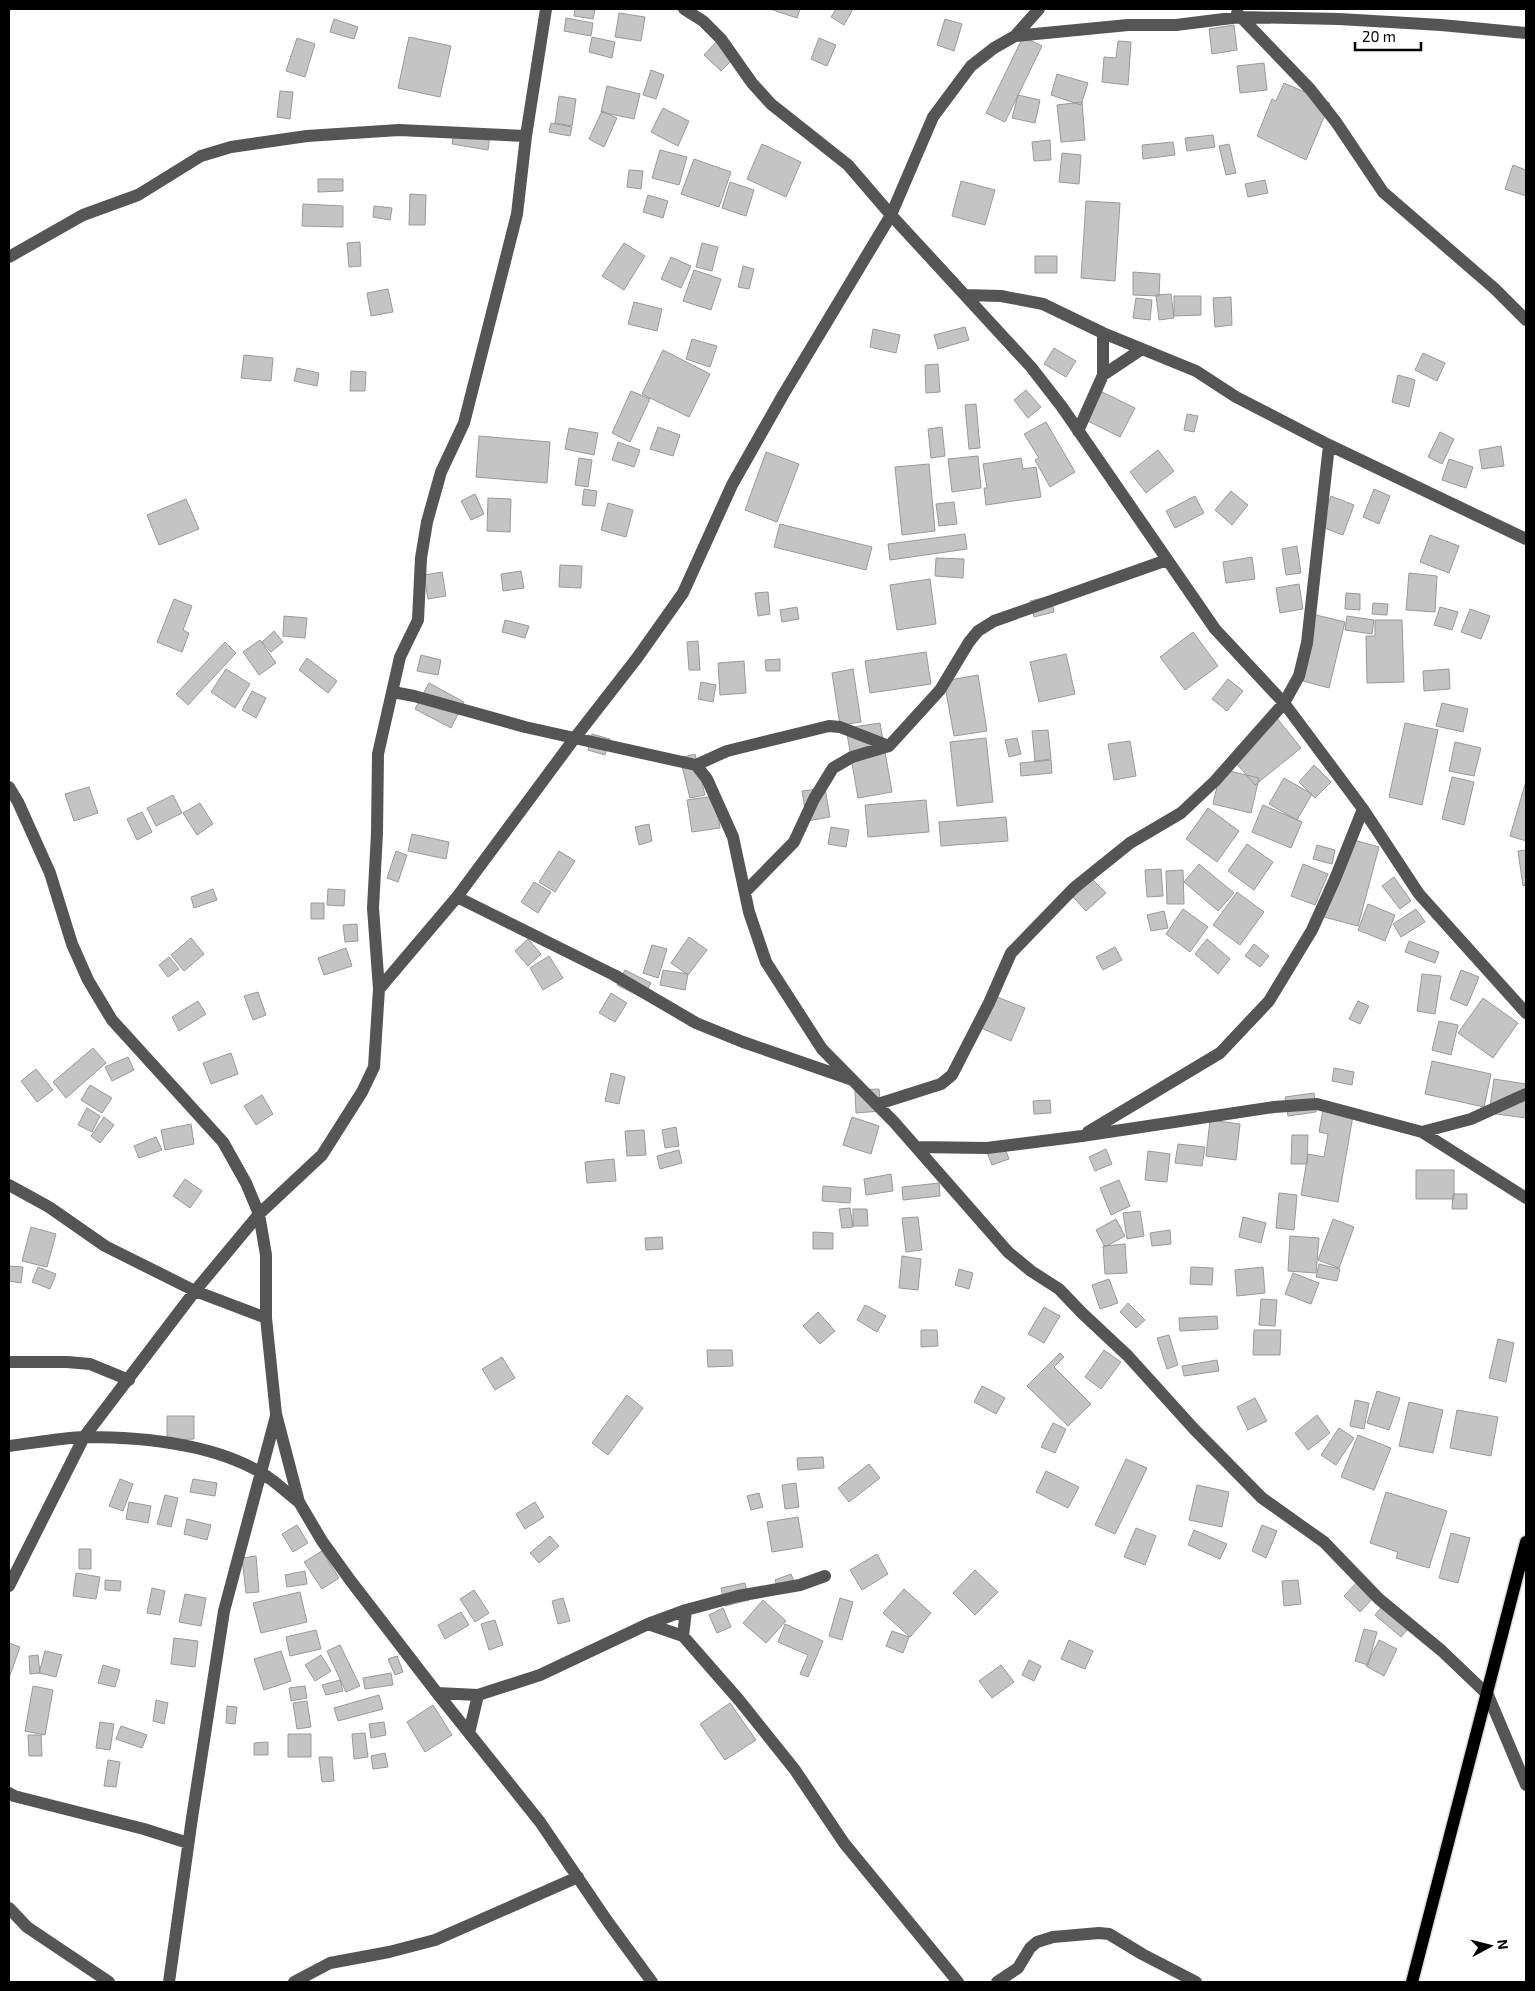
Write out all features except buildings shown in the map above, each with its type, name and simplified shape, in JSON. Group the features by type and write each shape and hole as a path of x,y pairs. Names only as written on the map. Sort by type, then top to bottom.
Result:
{"main road":[{"path":"1412,1982 1488,1695 1526,1542"}],"street":[{"path":"9,1586 84,1437 195,1291 259,1214 322,1155 362,1092 374,1067 379,989 373,908 377,833 378,754 400,657 418,620 421,558 427,522 441,472 464,423 517,214 526,136 546,9"},
{"path":"684,9 703,21 721,39 752,83 771,104 848,165 1031,367 1078,431 1215,629 1284,703 1362,808 1419,894 1526,1013"},
{"path":"379,989 457,897 574,739 637,658 683,593 732,485 783,395 891,214 933,117 971,66 994,48 1015,36 1040,9"},
{"path":"1015,36 1128,25 1176,25 1237,13 1441,25 1526,33"},
{"path":"1237,13 1310,89 1336,122 1383,192 1495,289 1526,320"},
{"path":"9,257 83,215 138,195 201,156 231,147 307,136 399,130 526,136"},
{"path":"965,295 1001,296 1043,304 1104,333 1196,371 1236,397 1329,445 1526,539"},
{"path":"1078,431 1104,375 1104,333"},
{"path":"1104,375 1142,349"},
{"path":"878,1104 941,1084 952,1075 1012,953 1074,888 1130,843 1181,813 1216,781 1284,703 1299,676 1307,643 1313,603 1329,445"},
{"path":"744,892 794,842 814,799 832,768 852,757 889,746 940,690 969,642 978,631 994,621 1167,560"},
{"path":"393,692 574,739 696,765 727,751 829,726 840,727 889,746"},
{"path":"696,765 706,779 733,837 749,912 766,962 822,1049 878,1104 1008,1252 1031,1272 1059,1289 1128,1356 1194,1429 1262,1498 1324,1542 1379,1599 1442,1651 1488,1695 1526,1785"},
{"path":"9,787 18,802 50,873 72,944 88,980 112,1020 223,1142 246,1183 259,1214 266,1255 266,1318 276,1414 299,1502 322,1541 437,1693 540,1822 652,1982"},
{"path":"1082,1136 1220,1053 1269,1001 1312,930 1335,879 1362,808"},
{"path":"457,897 614,975 696,1023 743,1042 852,1079"},
{"path":"1422,1132 1471,1119 1526,1094"},
{"path":"916,1147 987,1148 1082,1136 1274,1107 1317,1104 1422,1132 1526,1198"},
{"path":"9,1185 49,1207 105,1246 195,1291 266,1318"},
{"path":"9,1362 90,1364 129,1380"},
{"path":"169,1982 188,1842 224,1611 276,1414"},
{"path":"9,1446 84,1437 168,1442 216,1453 261,1472 299,1502"},
{"path":"437,1693 478,1695 540,1675 648,1624 686,1610 738,1596 800,1585 825,1576"},
{"path":"683,1636 686,1610"},
{"path":"648,1624 683,1636 739,1700 795,1770 844,1843 958,1982"},
{"path":"469,1733 478,1695"},
{"path":"9,1793 14,1796 188,1842"},
{"path":"294,1982 330,1963 389,1952 435,1940 578,1877"},
{"path":"9,1908 27,1927 109,1982"},
{"path":"997,1982 1018,1968 1030,1948 1038,1942 1053,1937 1099,1933 1109,1934 1142,1954 1196,1982"}]}
